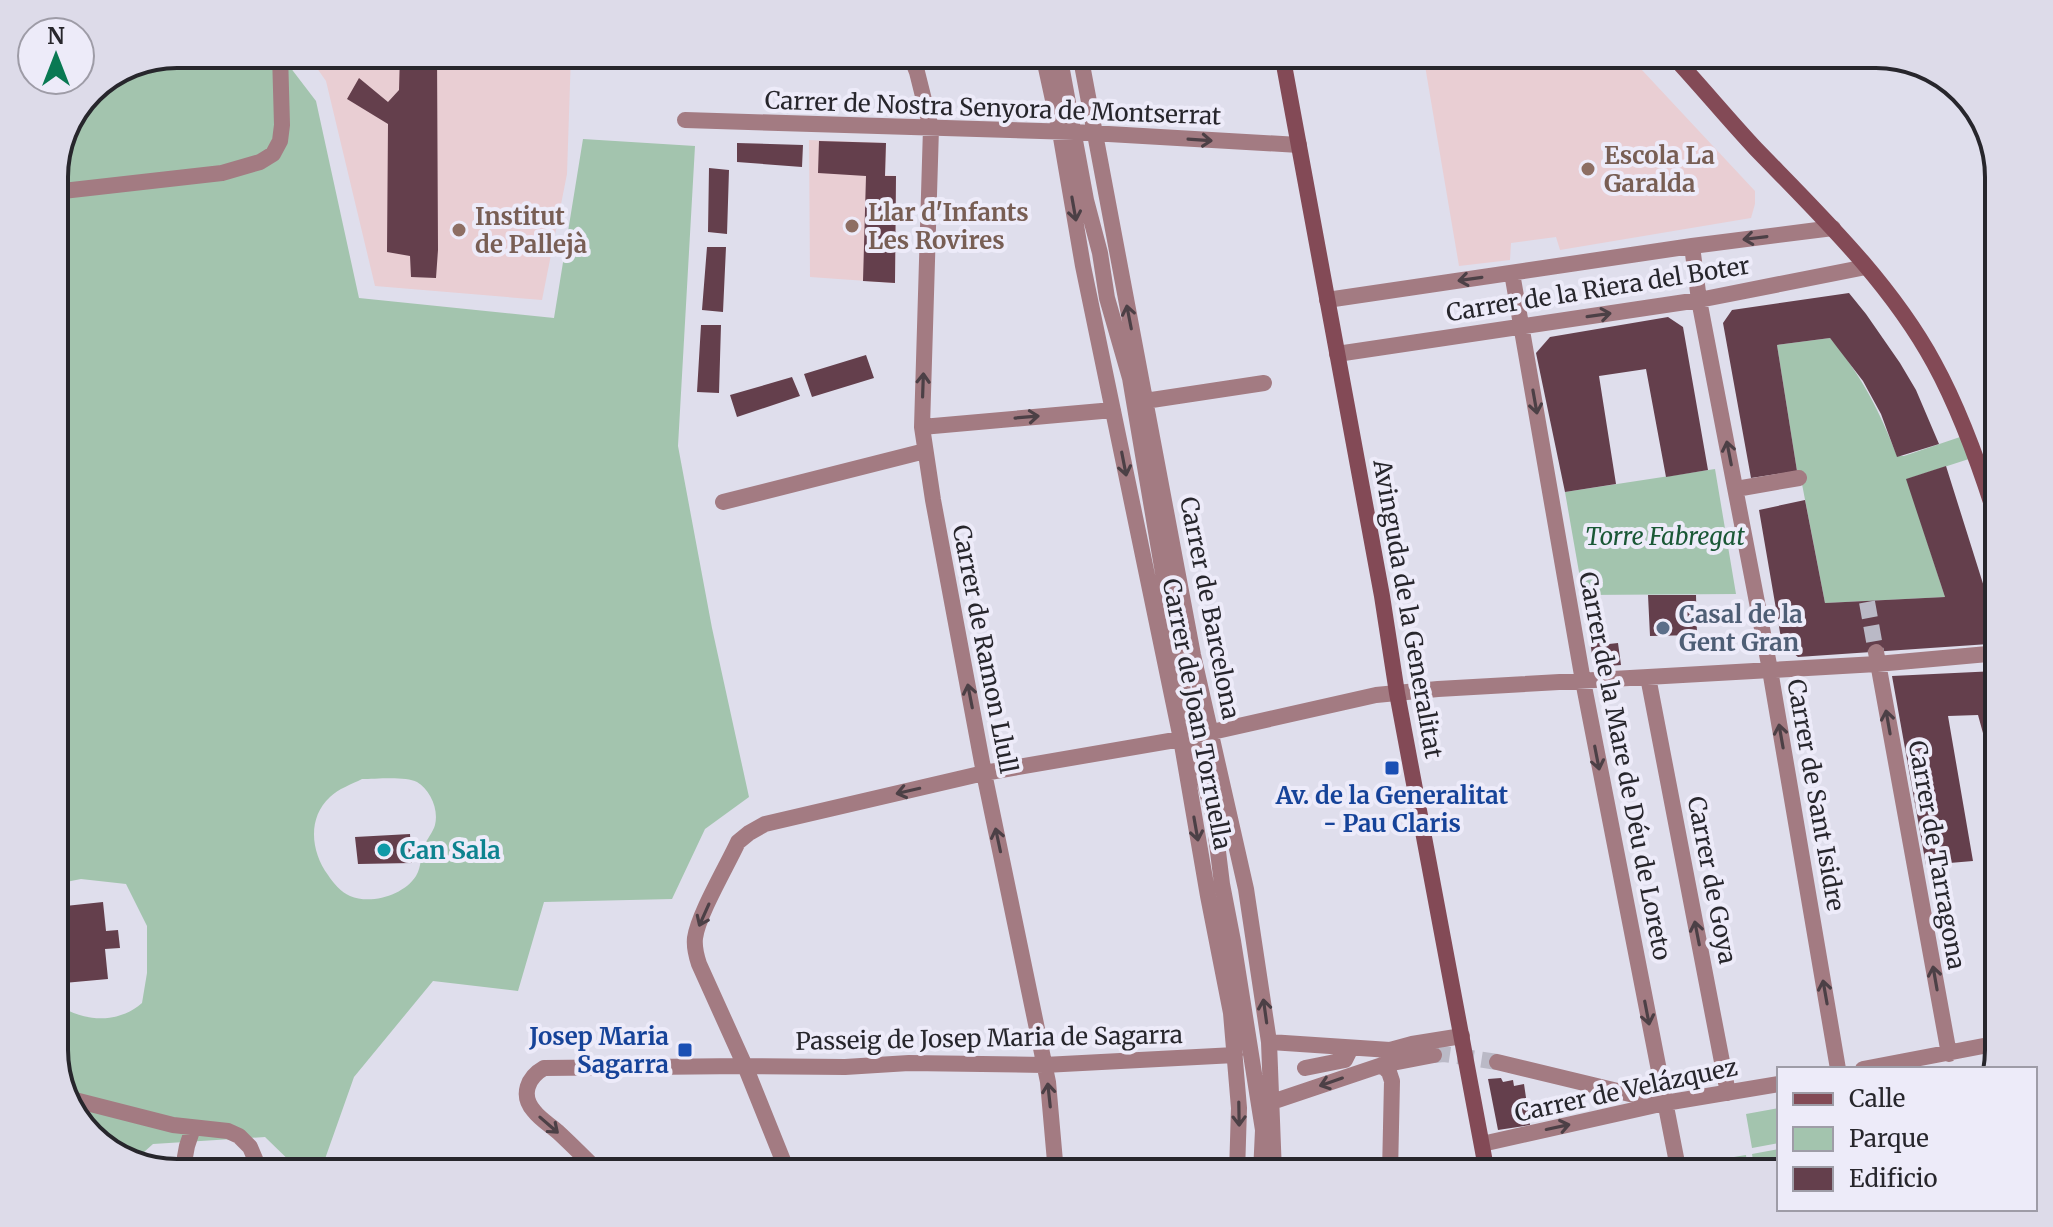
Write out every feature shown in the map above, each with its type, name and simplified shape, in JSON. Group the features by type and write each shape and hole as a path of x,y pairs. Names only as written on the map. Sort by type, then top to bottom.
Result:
{"main road":[{"name":"Avinguda de la Generalitat","path":"1285,68 1485,1159"},
{"path":"1684,68 1833,228 1882,286 1934,362 1962,424 1985,488"}],"street":[{"path":"68,190 222,173 260,162 273,154 280,141 280,68"},
{"name":"Carrer de Ramon Llull","path":"915,68 931,128 922,427 925,451 984,773 1048,1082 1055,1159"},
{"path":"1047,68 1067,132 1107,298 1130,378 1164,560 1154,579"},
{"path":"1060,68 1067,132"},
{"name":"Carrer de Barcelona","path":"1082,68 1193,655 1194,736 1246,889 1269,1042 1263,1078 1272,1102 1274,1159"},
{"name":"Carrer de Nostra Senyora de Montserrat","path":"685,120 1094,133 1299,145"},
{"name":"Carrer de Joan Torruella","path":"1067,132 1083,266 1107,410 1194,736 1231,1013 1239,1108 1237,1159"},
{"name":"Carrer de la Riera del Boter","path":"1327,300 1833,228"},
{"name":"Carrer de Sant Isidre","path":"1692,246 1699,300 1770,670 1838,1067"},
{"name":"Carrer de la Riera del Boter","path":"1337,354 1699,300 1866,267"},
{"name":"Carrer de la Mare de Déu de Loreto","path":"1512,273 1583,681 1676,1159"},
{"path":"1121,343 1123,433"},
{"path":"1145,401 1264,383"},
{"path":"922,427 1107,410"},
{"path":"723,502 925,451"},
{"path":"1736,489 1799,478"},
{"path":"782,1159 695,951 695,936 700,921 738,842 765,824 984,773 1194,736 1376,695 1770,670 1877,658 1985,654"},
{"name":"Carrer de Tarragona","path":"1877,658 1949,1054"},
{"name":"Carrer de Goya","path":"1648,677 1728,1093"},
{"path":"1194,736 1214,819 1263,1078 1262,1159"},
{"path":"1269,1042 1390,1050 1462,1036"},
{"path":"1874,1067 1985,1046"},
{"path":"1314,1068 1345,1060 1351,1048"},
{"name":"Passeig de Josep Maria de Sagarra","path":"586,1159 529,1104 528,1084 534,1074 544,1068 845,1067 909,1063 1044,1065 1235,1055"},
{"path":"1272,1102 1382,1065 1434,1055"},
{"path":"1497,1062 1665,1103"},
{"path":"1382,1065 1392,1081 1390,1159"},
{"name":"Carrer de Velázquez","path":"1482,1144 1665,1103 1777,1084"},
{"path":"1600,1118 1607,1098 1603,1087"},
{"path":"82,1102 173,1125 218,1129 239,1136 250,1147 255,1159"},
{"path":"185,1159 193,1128"}],"shaded area":[{"name":"Institut de Pallejà","path":"317,68 571,68 567,174 542,300 375,286 326,81"},
{"name":"Escola La Garalda","path":"1425,68 1640,68 1755,191 1751,218 1560,250 1556,237 1511,243 1510,260 1459,266"},
{"name":"Llar d'Infants Les Rovires","path":"809,140 886,143 885,175 896,176 895,283 810,277"}],"green space":[{"path":"291,68 316,101 359,298 554,318 583,139 695,146 678,446 712,628 749,797 705,829 672,899 544,902 518,991 433,981 354,1077 325,1159 288,1159 265,1137 153,1144 143,1153 123,1144 100,1127 83,1104 70,1071 68,1010 87,1017 110,1018 142,1003 147,973 147,926 126,884 81,879 68,882 68,170 76,135 86,116 116,86 156,70","holes":["362,779 412,780 426,790 436,813 434,828 424,846 418,872 404,888 377,899 358,899 343,892 322,866 315,846 315,825 323,805 337,792"]},
{"path":"1830,338 1869,394 1897,456 1963,436 1972,458 1907,479 1945,597 1825,603 1797,471 1777,345"},
{"name":"Torre Fabregat","path":"1715,469 1736,594 1583,595 1565,492"},
{"path":"1777,1108 1777,1143 1752,1148 1746,1114"},
{"path":"1777,1149 1777,1159 1753,1159 1752,1154"},
{"path":"1746,1155 1746,1159 1722,1159"}],"building":[{"path":"400,68 437,68 436,278 411,277 410,256 387,252 388,124 347,99 359,78 388,102 399,90"},
{"path":"819,141 886,143 885,176 896,176 895,283 863,281 866,176 818,173"},
{"path":"737,143 803,145 802,167 737,162"},
{"path":"709,168 729,170 727,234 708,232"},
{"path":"707,247 726,247 723,312 702,310"},
{"path":"1849,293 1900,363 1916,390 1939,444 1897,457 1881,414 1863,381 1830,338 1777,345 1797,471 1751,478 1723,323 1732,310"},
{"path":"1668,317 1683,327 1708,470 1666,477 1646,369 1599,376 1616,484 1565,492 1536,353 1550,337"},
{"path":"701,325 721,325 719,393 697,392"},
{"path":"866,355 874,378 812,397 804,374"},
{"path":"792,377 800,396 737,417 730,395"},
{"path":"1946,466 1985,590 1985,644 1798,657 1782,644 1759,510 1805,500 1825,603 1945,597 1906,479"},
{"path":"1648,595 1696,595 1697,635 1650,636"},
{"path":"1608,638 1609,644 1618,643 1621,665 1594,667 1590,641"},
{"path":"1985,672 1985,740 1978,715 1948,716 1973,861 1926,865 1892,676"},
{"name":"Can Sala","path":"410,834 412,863 358,864 355,837"},
{"path":"103,902 106,931 118,930 120,948 105,949 108,979 68,983 68,906"},
{"path":"1501,1078 1503,1082 1513,1080 1514,1086 1524,1084 1530,1125 1498,1130 1488,1079"}],"tunnel":[{"path":"1867,602 1876,652"},
{"path":"1434,1055 1497,1062"}],"place":[{"name":"Escola La Garalda","path":"1588,169"},
{"name":"Llar d'Infants Les Rovires","path":"852,226"},
{"name":"Institut de Pallejà","path":"459,230"},
{"name":"Casal de la Gent Gran","path":"1663,628"},
{"name":"Av. de la Generalitat - Pau Claris","path":"1392,768"},
{"name":"Can Sala","path":"384,850"},
{"name":"Josep Maria Sagarra","path":"685,1050"}]}
